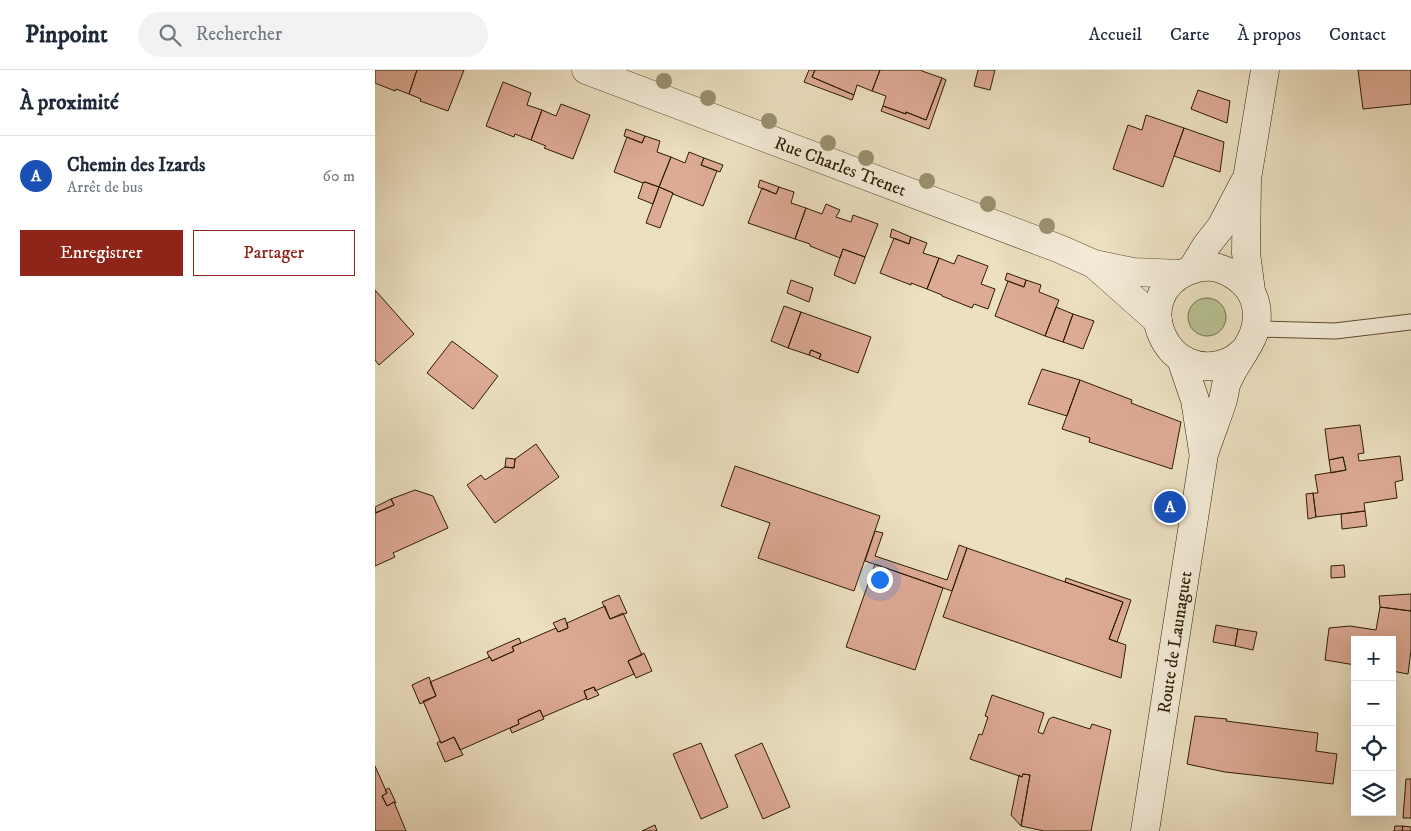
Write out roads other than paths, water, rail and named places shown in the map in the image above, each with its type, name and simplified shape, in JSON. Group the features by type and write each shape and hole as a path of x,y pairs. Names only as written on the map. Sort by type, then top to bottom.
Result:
{"main road":[{"name":"Rue Charles Trenet","path":"589,70 1051,245 1094,264 1133,272 1187,272"},
{"name":"Route de Launaguet","path":"1145,831 1204,454 1223,400 1226,384 1250,339 1257,316 1256,303 1251,291 1246,254 1247,179 1265,70"},
{"name":"Route de Launaguet","path":"1204,454 1195,400 1181,359 1169,349 1161,336 1158,308 1163,294 1171,283 1187,272 1221,227 1247,179"},
{"name":"Rue Charles Trenet","path":"1094,264 1158,321"},
{"path":"1187,272 1205,267 1218,268 1231,273 1251,291"},
{"path":"1181,359 1197,365 1215,366 1231,361 1250,339"}],"lane":[{"path":"1250,339 1411,322"}],"place":[{"name":"Chemin des Izards","path":"1170,507"}]}
